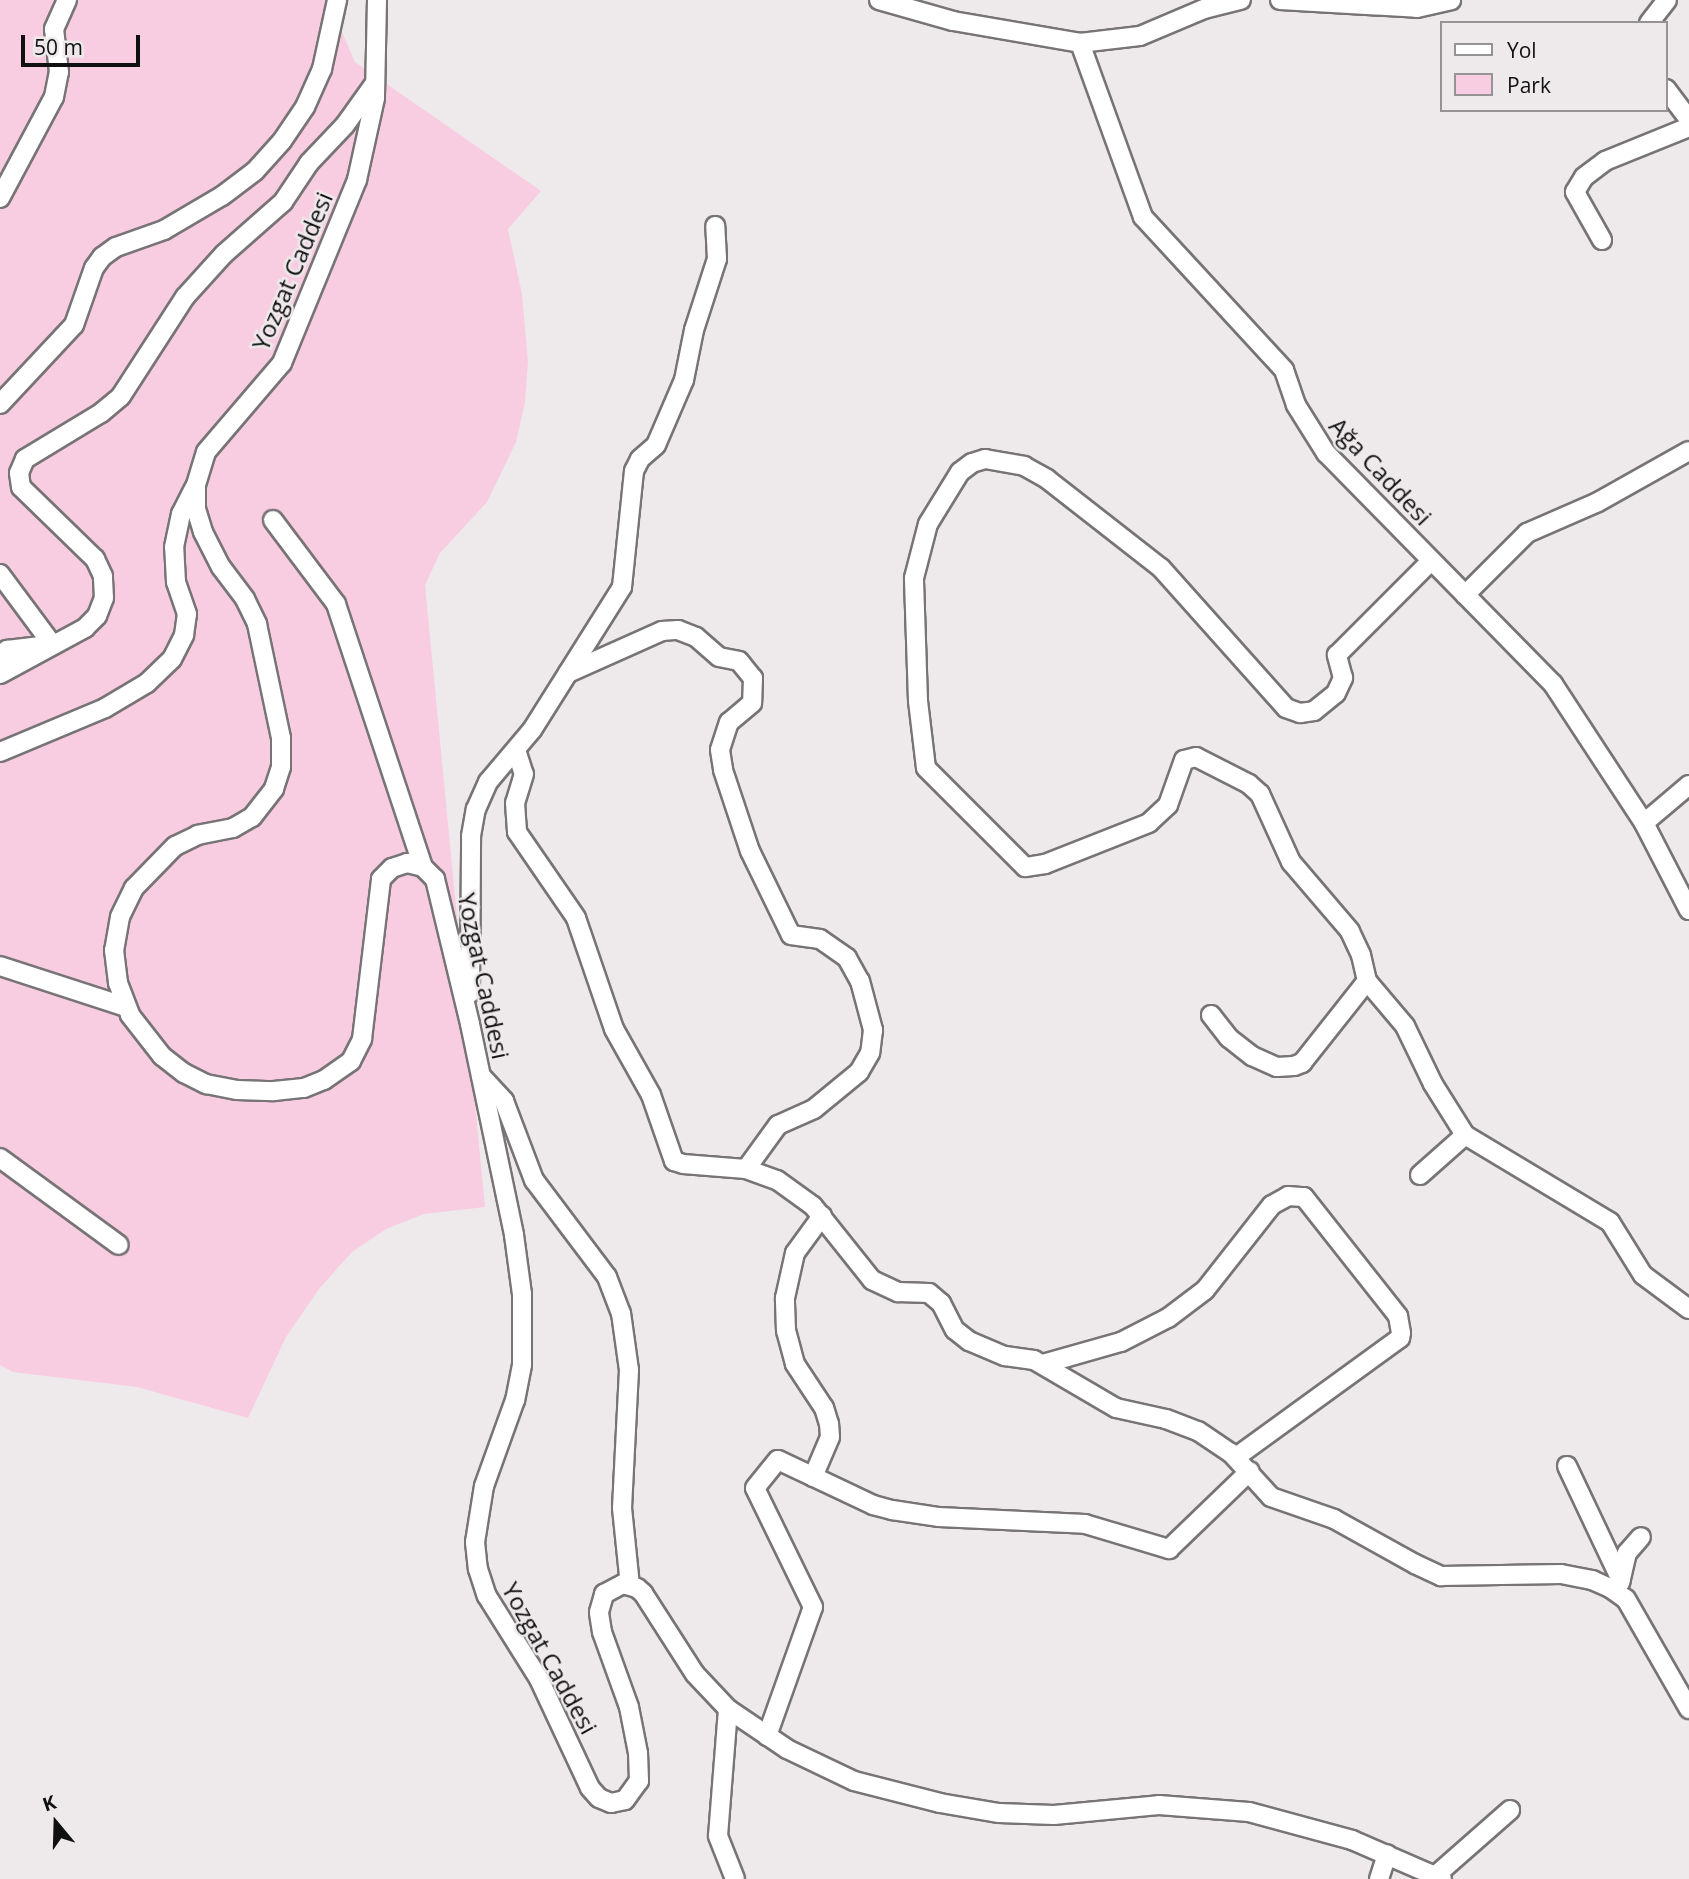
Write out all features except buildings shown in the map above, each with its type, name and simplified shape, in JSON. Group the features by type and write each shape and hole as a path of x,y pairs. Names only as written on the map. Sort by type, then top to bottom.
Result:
{"street":[{"path":"0,198 54,97 59,72 54,29 67,0"},
{"path":"0,404 75,325 94,268 102,257 116,247 164,230 222,196 255,171 282,141 305,107 318,79 328,49 337,0"},
{"name":"Yozgat Caddesi","path":"377,0 376,81 371,125 357,180 282,363 206,452 196,485 196,509 203,532 257,624 281,738 281,767 268,800 252,817 233,828 198,835 175,846 134,888 120,917 114,950 118,983 126,1007 138,1029 162,1056 184,1073 206,1084 237,1090 274,1091 304,1088 324,1080 351,1061 362,1039 381,879 399,864 423,867 439,886 514,1235 522,1294 523,1347 515,1400 492,1460 479,1514 475,1542 478,1570 494,1608 544,1689 590,1788 599,1798 611,1802 625,1800 636,1789 638,1753 629,1707 602,1632 598,1605 608,1589 637,1589"},
{"path":"878,0 953,21 1080,43 1140,36 1203,5 1241,0"},
{"path":"1280,0 1417,8 1451,0"},
{"path":"1651,21 1667,0"},
{"name":"Ağa Caddesi","path":"1080,43 1143,217 1284,370 1296,405 1326,453 1553,684 1644,823 1689,909"},
{"path":"0,674 92,623 101,608 105,587 95,559 22,486 19,473 24,459 101,413 121,396 185,297 223,254 283,202 309,163 345,125 376,81"},
{"path":"1668,92 1689,120"},
{"path":"1602,240 1575,192 1584,177 1605,162 1689,127"},
{"path":"470,1024 473,822 488,782 516,750 622,587 635,471 640,459 656,445 684,380 694,330 717,259 715,226"},
{"path":"1465,595 1527,533 1598,502 1689,451"},
{"path":"1431,561 1337,655 1343,670 1336,693 1314,711 1300,713 1286,708 1161,568 1047,479 1024,466 985,460 972,463 960,472 928,524 915,569 913,597 918,701 926,768 1025,867 1045,864 1149,823 1168,804 1184,760 1196,757 1249,784 1260,794 1291,862 1350,930 1361,955 1367,981 1405,1026 1433,1084 1465,1135 1610,1222 1643,1275 1689,1309"},
{"path":"0,752 105,708 147,683 172,659 184,635 187,614 176,582 174,547 181,514 196,485"},
{"path":"273,520 336,604 423,867"},
{"path":"0,575 52,645"},
{"path":"568,673 662,631 678,630 696,637 719,657 739,662 753,678 752,702 729,722 720,750 723,770 750,851 791,935 820,939 847,958 860,981 873,1030 870,1052 859,1072 814,1108 778,1125 746,1169"},
{"path":"0,655 8,650 52,645"},
{"path":"516,750 524,774 515,803 517,832 576,918 614,1029 651,1096 670,1156 683,1164 746,1169 792,1188 822,1216 866,1273 880,1286 898,1292 929,1293 941,1303 955,1330 969,1341 1005,1356 1043,1364 1102,1402 1182,1424 1215,1441 1236,1457 1271,1497 1334,1519 1441,1576 1561,1574 1620,1586"},
{"path":"1644,823 1689,785"},
{"path":"0,966 126,1007"},
{"path":"1211,1015 1229,1038 1252,1056 1278,1067 1294,1066 1302,1063 1367,981"},
{"path":"481,1076 504,1101 534,1180 607,1277 621,1313 629,1370 622,1508 637,1589 695,1674 728,1709 809,1762 854,1781 969,1809 1054,1815 1159,1805 1218,1808 1317,1828 1439,1877 1510,1810"},
{"path":"1420,1175 1465,1135"},
{"path":"0,1158 119,1245"},
{"path":"1043,1364 1121,1342 1168,1318 1205,1290 1272,1205 1288,1196 1304,1197 1398,1316 1400,1338 1236,1457"},
{"path":"813,1477 830,1437 829,1424 824,1408 802,1377 790,1348 786,1282 795,1252 822,1216"},
{"path":"767,1736 813,1607 755,1488 778,1460 873,1505 892,1510 939,1517 1085,1524 1170,1549 1250,1471"},
{"path":"1567,1466 1626,1599 1689,1709"},
{"path":"1620,1586 1628,1553 1641,1537"},
{"path":"728,1709 718,1836 734,1879"},
{"path":"1379,1879 1387,1854"}],"green space":[{"path":"0,0 328,0 355,62 541,191 508,229 522,294 528,362 525,402 516,442 487,502 440,553 425,585 485,1207 424,1214 386,1229 352,1252 319,1289 286,1337 248,1418 137,1387 13,1372 0,1365"}]}
